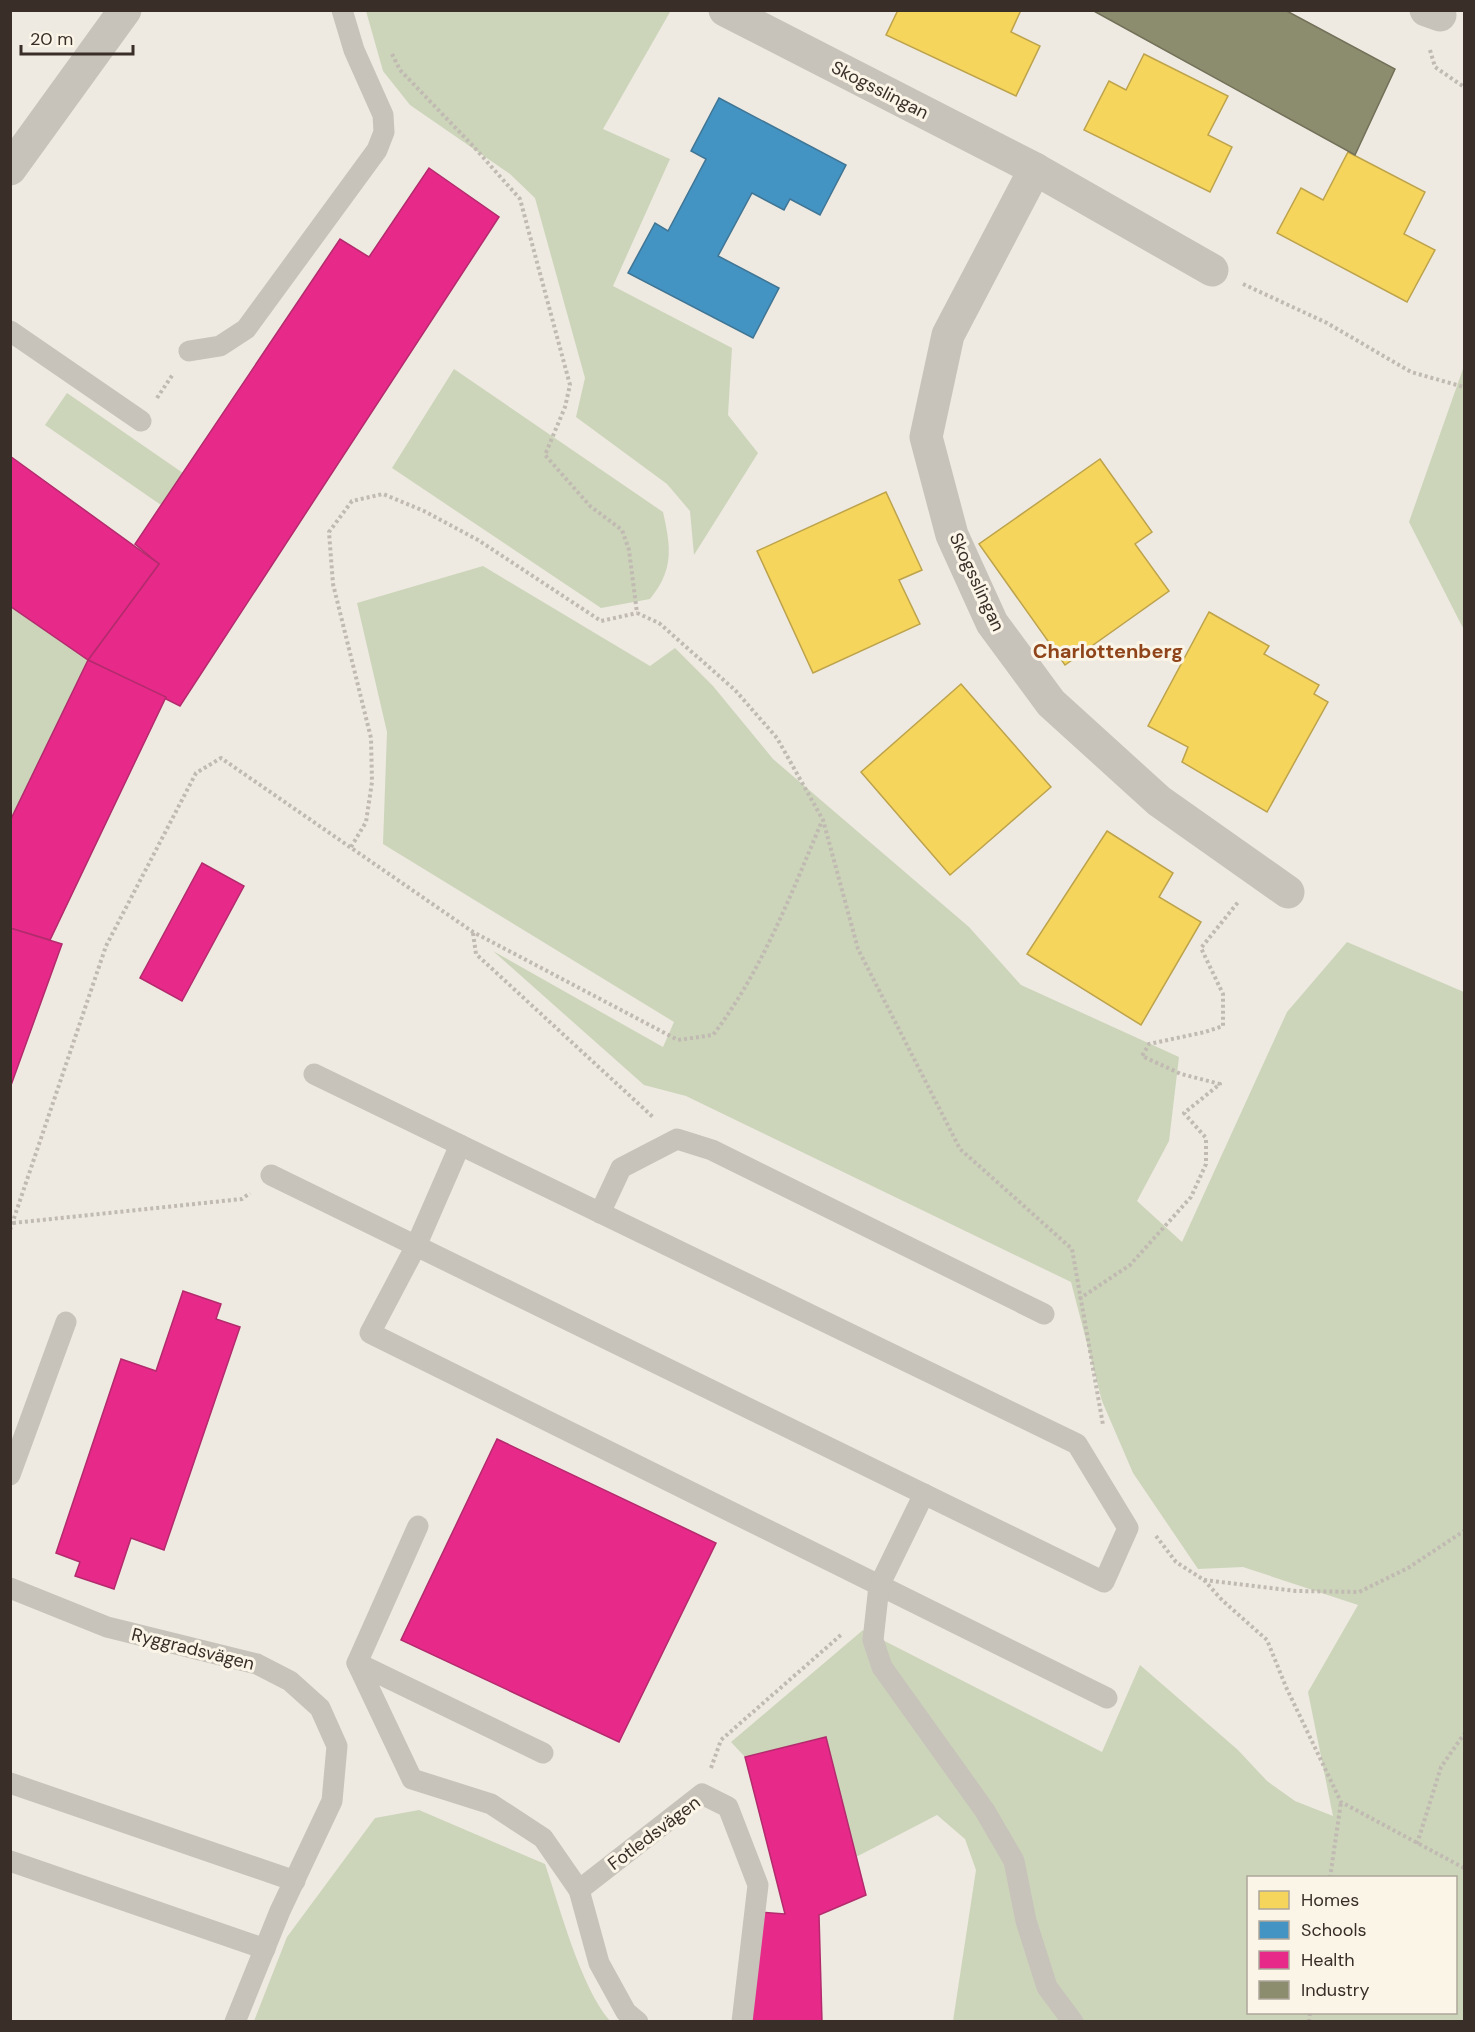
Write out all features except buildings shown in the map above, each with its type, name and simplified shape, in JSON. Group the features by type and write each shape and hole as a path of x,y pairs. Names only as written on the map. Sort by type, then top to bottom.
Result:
{"street":[{"path":"10,169 125,10"},
{"name":"Skogsslingan","path":"725,10 1035,169 1212,270"},
{"name":"Skogsslingan","path":"1035,169 948,335 926,437 952,535 992,623 1051,702 1159,801 1275,883"}],"lane":[{"path":"189,351 220,346 246,329 377,150 384,132 383,115 354,51 342,10"},
{"path":"10,331 141,422"},
{"path":"271,1175 1104,1582 1128,1528 1077,1444 314,1074"},
{"path":"600,1213 621,1168 676,1139 712,1150 1044,1314"},
{"path":"460,1145 416,1246 370,1333 1107,1698"},
{"path":"10,1475 66,1322"},
{"path":"924,1494 879,1586 873,1640 882,1667 985,1811 1014,1861 1026,1921 1047,1987 1073,2022"},
{"path":"418,1526 357,1663 412,1779 491,1804 543,1838 579,1890 599,1964 626,2012 638,2022"},
{"name":"Ryggradsvägen","path":"10,1588 107,1627 257,1664 290,1681 320,1708 337,1746 332,1802 265,1949 235,2022"},
{"path":"357,1663 543,1753"},
{"path":"10,1783 295,1881"},
{"name":"Fotledsvägen","path":"579,1890 702,1794 728,1807 758,1886 742,2022"},
{"path":"10,1861 265,1949"}],"path":[{"path":"1429,48 1435,67 1464,87"},
{"path":"390,51 400,70 520,199 570,385 545,455 590,506 622,530 628,550 637,613"},
{"path":"1212,270 1327,323 1411,372 1464,387"},
{"path":"141,422 189,351"},
{"path":"351,847 366,822 372,782 371,738 333,584 330,532 352,501 383,494 424,511 478,540 601,621 637,613 659,623 735,690 777,738 823,820 858,949 960,1149 1072,1249 1105,1436"},
{"path":"10,1230 106,946 196,773 221,758 473,932 678,1040 713,1035 735,1006 783,915 823,820"},
{"path":"1079,1299 1130,1265 1191,1197 1206,1164 1206,1138 1184,1113 1220,1084 1181,1074 1142,1056 1149,1044 1223,1026 1223,994 1201,948 1275,883"},
{"path":"473,932 476,954 676,1139"},
{"path":"13,1223 242,1199 271,1175"},
{"path":"1149,1528 1176,1562 1204,1580 1222,1600 1267,1640 1286,1687 1341,1802 1330,1876"},
{"path":"1204,1580 1296,1591 1359,1592 1408,1568 1464,1531"},
{"path":"702,1794 721,1740 846,1630"},
{"path":"1417,1844 1442,1767 1464,1734"},
{"path":"1341,1802 1464,1868"}],"green space":[{"path":"667,10 670,12 603,129 670,159 613,286 732,348 728,415 758,453 694,555 690,511 667,484 576,417 585,378 535,198 510,174 410,105 383,71 366,11"},
{"path":"1464,366 1464,630 1409,522"},
{"path":"454,369 663,512 669,547 667,568 650,599 601,608 392,468"},
{"path":"67,393 183,473 161,505 45,425"},
{"path":"483,566 650,666 675,648 713,686 773,759 969,927 1021,985 1179,1057 1169,1141 1137,1201 1182,1242 1287,1012 1347,942 1464,992 1464,2021 953,2021 976,1870 965,1839 937,1815 856,1857 826,1737 745,1757 731,1742 863,1630 1102,1752 1140,1665 1238,1750 1267,1781 1295,1801 1333,1816 1308,1692 1358,1605 1243,1567 1198,1569 1133,1473 1102,1401 1071,1282 686,1096 644,1085 493,951 663,1047 674,1022 383,844 387,732 357,603"},
{"path":"11,606 88,660 11,821"},
{"path":"419,1810 545,1864 581,1968 599,2007 610,2021 254,2021 287,1937 375,1818"}],"district":[{"name":"Charlottenberg","path":"1108,651"}]}
